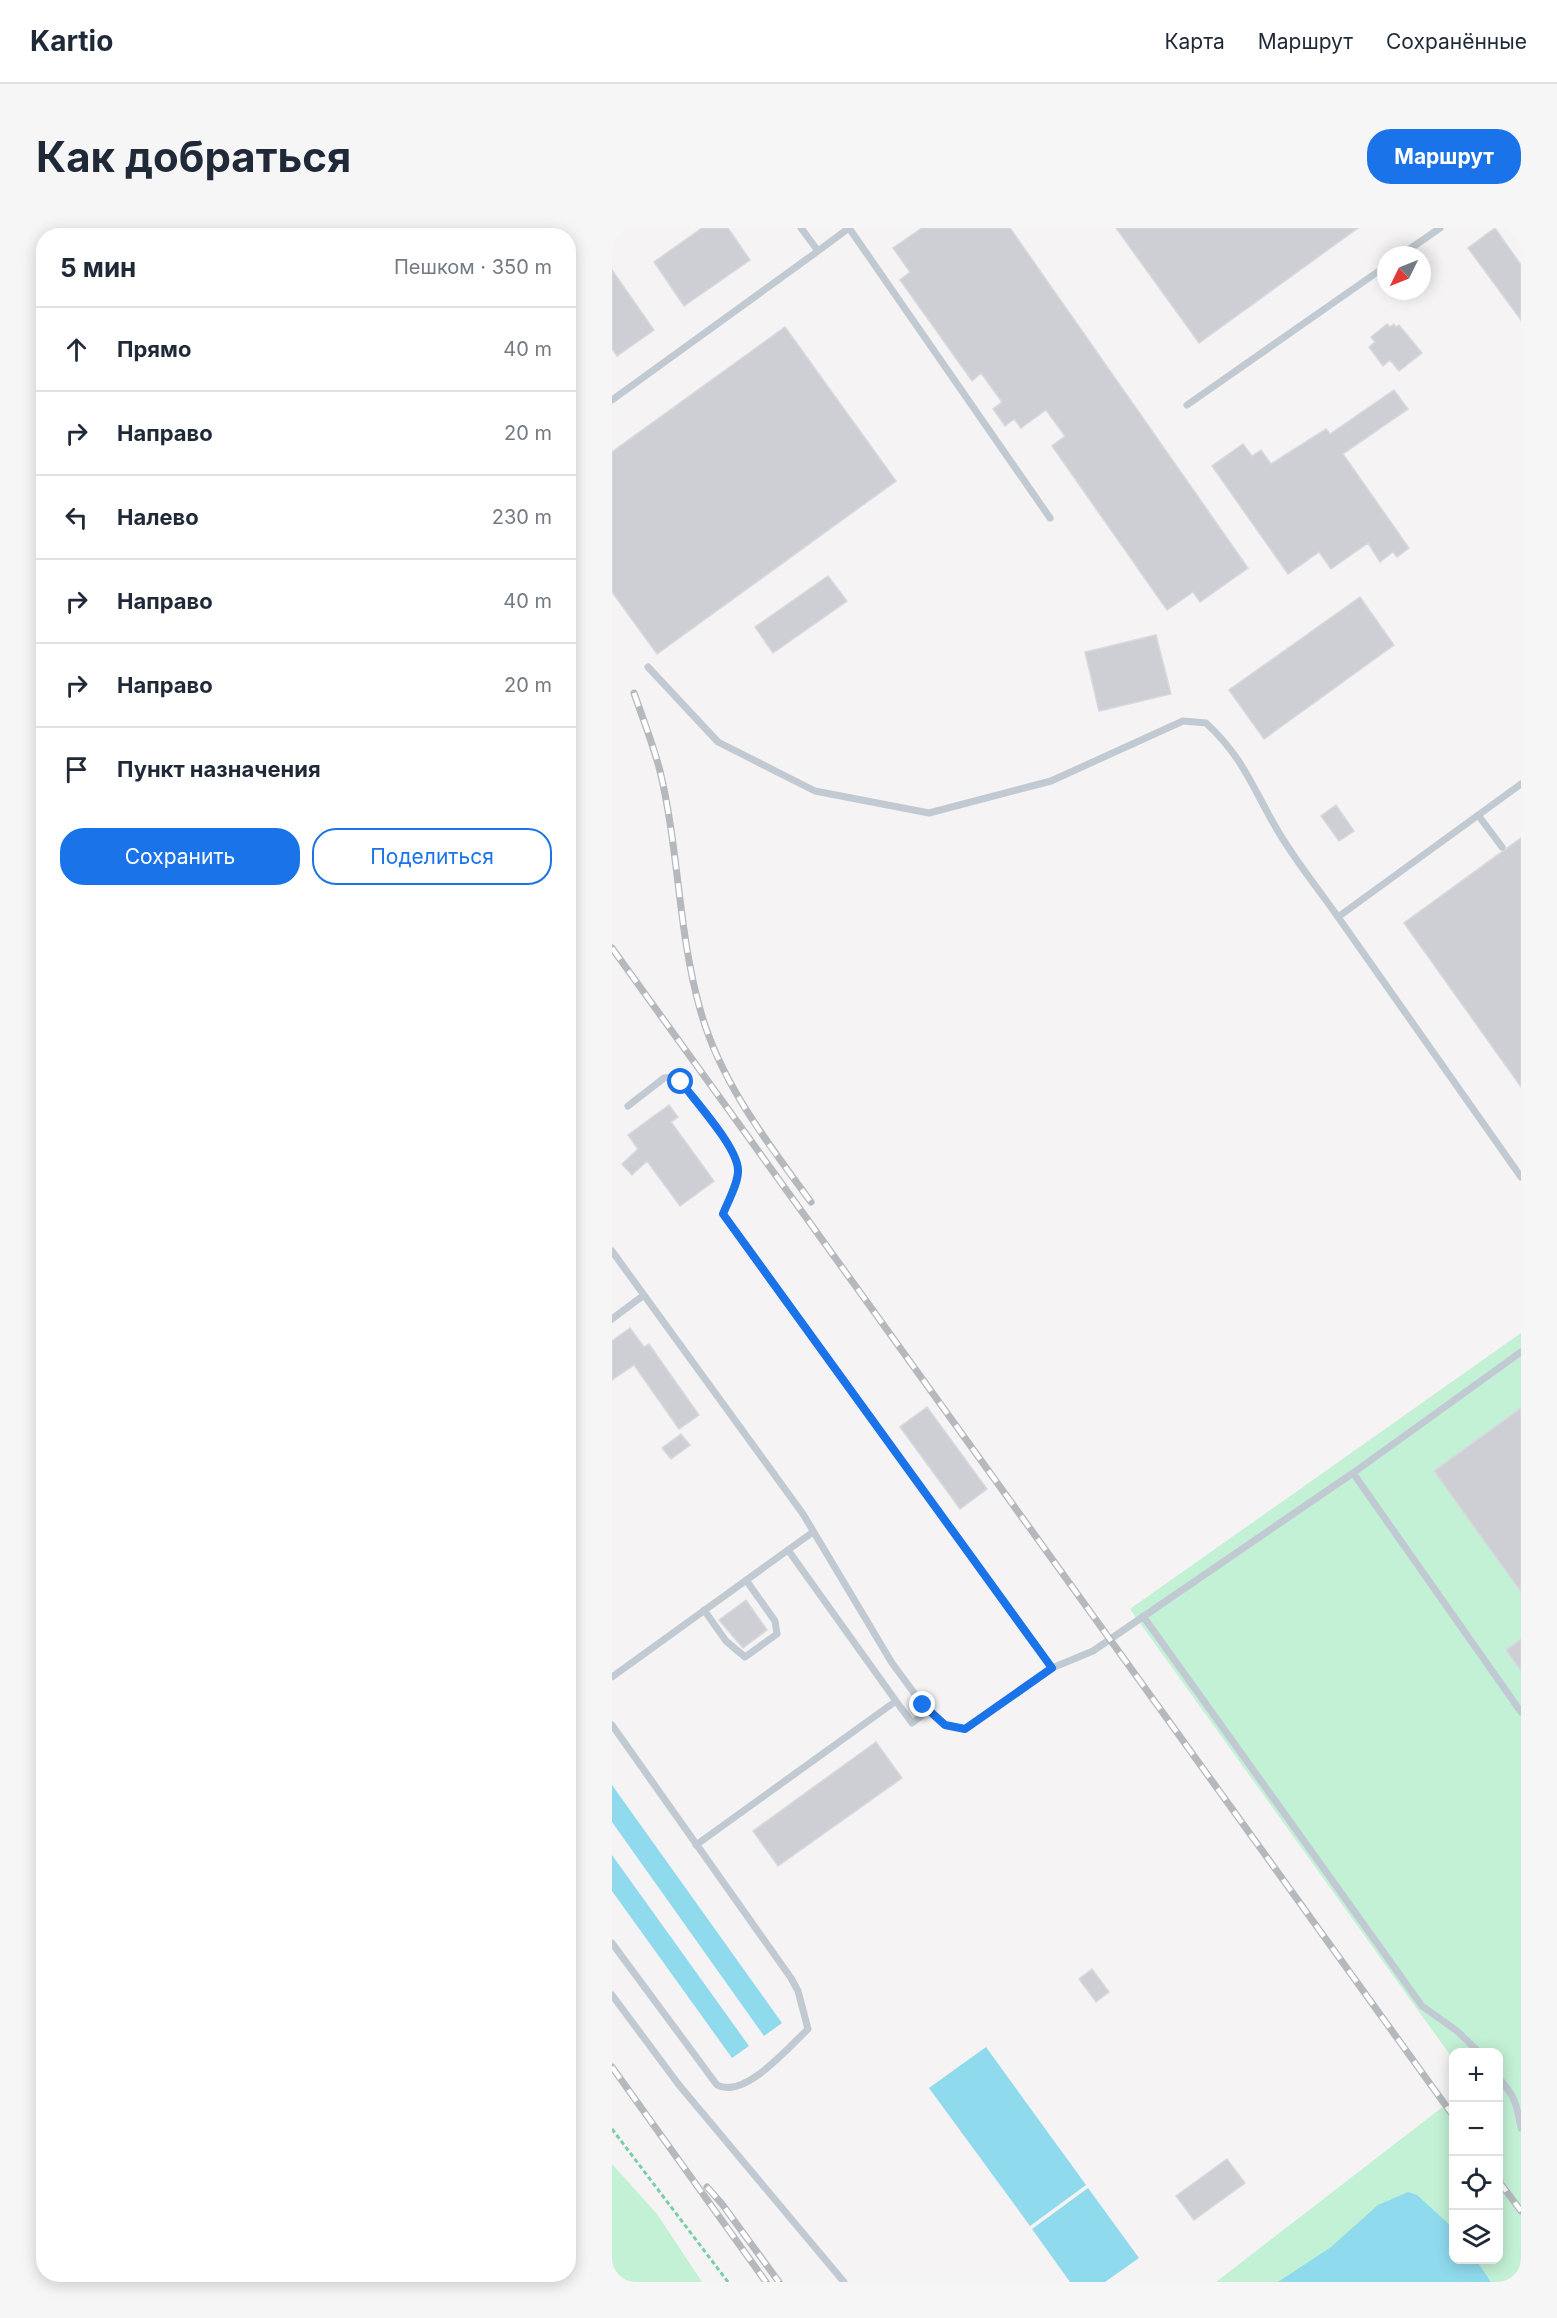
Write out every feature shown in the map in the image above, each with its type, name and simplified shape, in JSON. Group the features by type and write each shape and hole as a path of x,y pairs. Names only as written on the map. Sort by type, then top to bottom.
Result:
{"lane":[{"path":"801,228 818,251"},
{"path":"612,400 849,228 1050,518"},
{"path":"1414,246 1440,228"},
{"path":"1187,405 1377,272"},
{"path":"648,668 718,742 815,791 928,813 1051,781 1183,721 1206,723 1236,754 1252,779 1275,826 1521,1178"},
{"path":"1338,917 1521,784"},
{"path":"1478,815 1502,847"},
{"path":"628,1106 664,1078 672,1077 681,1082 731,1150 738,1164 739,1173 723,1214 1052,1668"},
{"path":"612,1251 813,1532 892,1663 929,1710 945,1725 965,1729 1052,1668 1094,1651 1353,1473 1521,1352"},
{"path":"612,1319 644,1295"},
{"path":"1353,1473 1521,1712"},
{"path":"612,1677 813,1532"},
{"path":"788,1550 912,1723 929,1710"},
{"path":"704,1611 726,1641 746,1657 777,1634 775,1621 746,1580"},
{"path":"1143,1616 1422,2006 1458,2031 1475,2048"},
{"path":"696,1845 897,1701"},
{"path":"612,1725 791,1978 798,1991 808,2029 752,2079 735,2087 723,2088 717,2085 612,1943"},
{"path":"612,1995 687,2094 844,2282"},
{"path":"1503,2083 1515,2099 1521,2128"}],"path":[{"path":"612,2129 728,2282"}],"green space":[{"path":"1521,1333 1521,2282 1216,2282 1449,2102 1449,2264 1503,2264 1503,2048 1449,2048 1449,2053 1130,1609"},
{"path":"612,2164 657,2214 702,2282 612,2282"}],"water":[{"path":"612,1785 782,2023 764,2036 612,1822"},
{"path":"612,1855 749,2046 732,2058 612,1891"},
{"path":"986,2047 1086,2185 1030,2226 929,2088"},
{"path":"1088,2188 1139,2258 1105,2282 1070,2282 1032,2229"},
{"path":"1408,2192 1417,2195 1449,2224 1449,2264 1479,2264 1491,2282 1278,2282 1331,2247 1378,2205"}],"building":[{"path":"702,228 728,228 750,260 684,306 654,262"},
{"path":"922,228 1010,228 1248,568 1200,602 1193,592 1167,610 1052,446 1065,436 1046,410 1021,428 1014,419 1005,426 993,409 1002,402 981,373 972,381 900,280 910,272 893,248"},
{"path":"1116,228 1358,228 1199,343"},
{"path":"1495,228 1521,265 1521,320 1468,248"},
{"path":"612,270 654,330 617,356 612,349"},
{"path":"1387,324 1390,327 1394,324 1396,327 1399,325 1422,353 1399,371 1390,360 1383,366 1369,347 1375,342 1371,337"},
{"path":"785,327 896,481 657,654 612,592 612,452"},
{"path":"1394,390 1408,409 1343,454 1409,548 1397,557 1393,552 1380,562 1368,543 1331,569 1319,552 1288,574 1212,466 1243,444 1252,456 1261,450 1271,464 1326,429 1330,434"},
{"path":"828,576 847,601 773,653 755,627"},
{"path":"1360,597 1394,645 1264,739 1229,690"},
{"path":"1156,635 1171,694 1099,711 1085,652"},
{"path":"1336,805 1354,831 1339,841 1321,816"},
{"path":"1521,838 1521,1087 1404,923"},
{"path":"669,1105 678,1117 671,1122 714,1181 680,1206 647,1161 632,1175 622,1164 638,1149 628,1135"},
{"path":"630,1328 644,1347 649,1344 699,1415 679,1429 634,1365 612,1380 612,1341"},
{"path":"927,1407 987,1489 960,1509 900,1427"},
{"path":"1521,1408 1521,1592 1434,1471"},
{"path":"681,1434 690,1445 671,1459 662,1448"},
{"path":"746,1600 767,1630 743,1648 719,1620"},
{"path":"1521,1639 1521,1671 1506,1650"},
{"path":"876,1742 902,1778 778,1866 753,1831"},
{"path":"1092,1969 1109,1992 1096,2002 1079,1979"},
{"path":"1227,2159 1245,2183 1194,2220 1176,2196"}],"railway":[{"path":"634,693 660,771 671,831 687,950 700,1009 709,1036 746,1110 811,1202"},
{"path":"612,948 1449,2110"},
{"path":"612,2067 766,2282"},
{"path":"707,2187 779,2282"},
{"path":"1503,2187 1521,2211"}],"route":[{"path":"681,1082 731,1150 738,1164 739,1173 723,1214 1052,1668 965,1729 945,1725 923,1705"}]}
